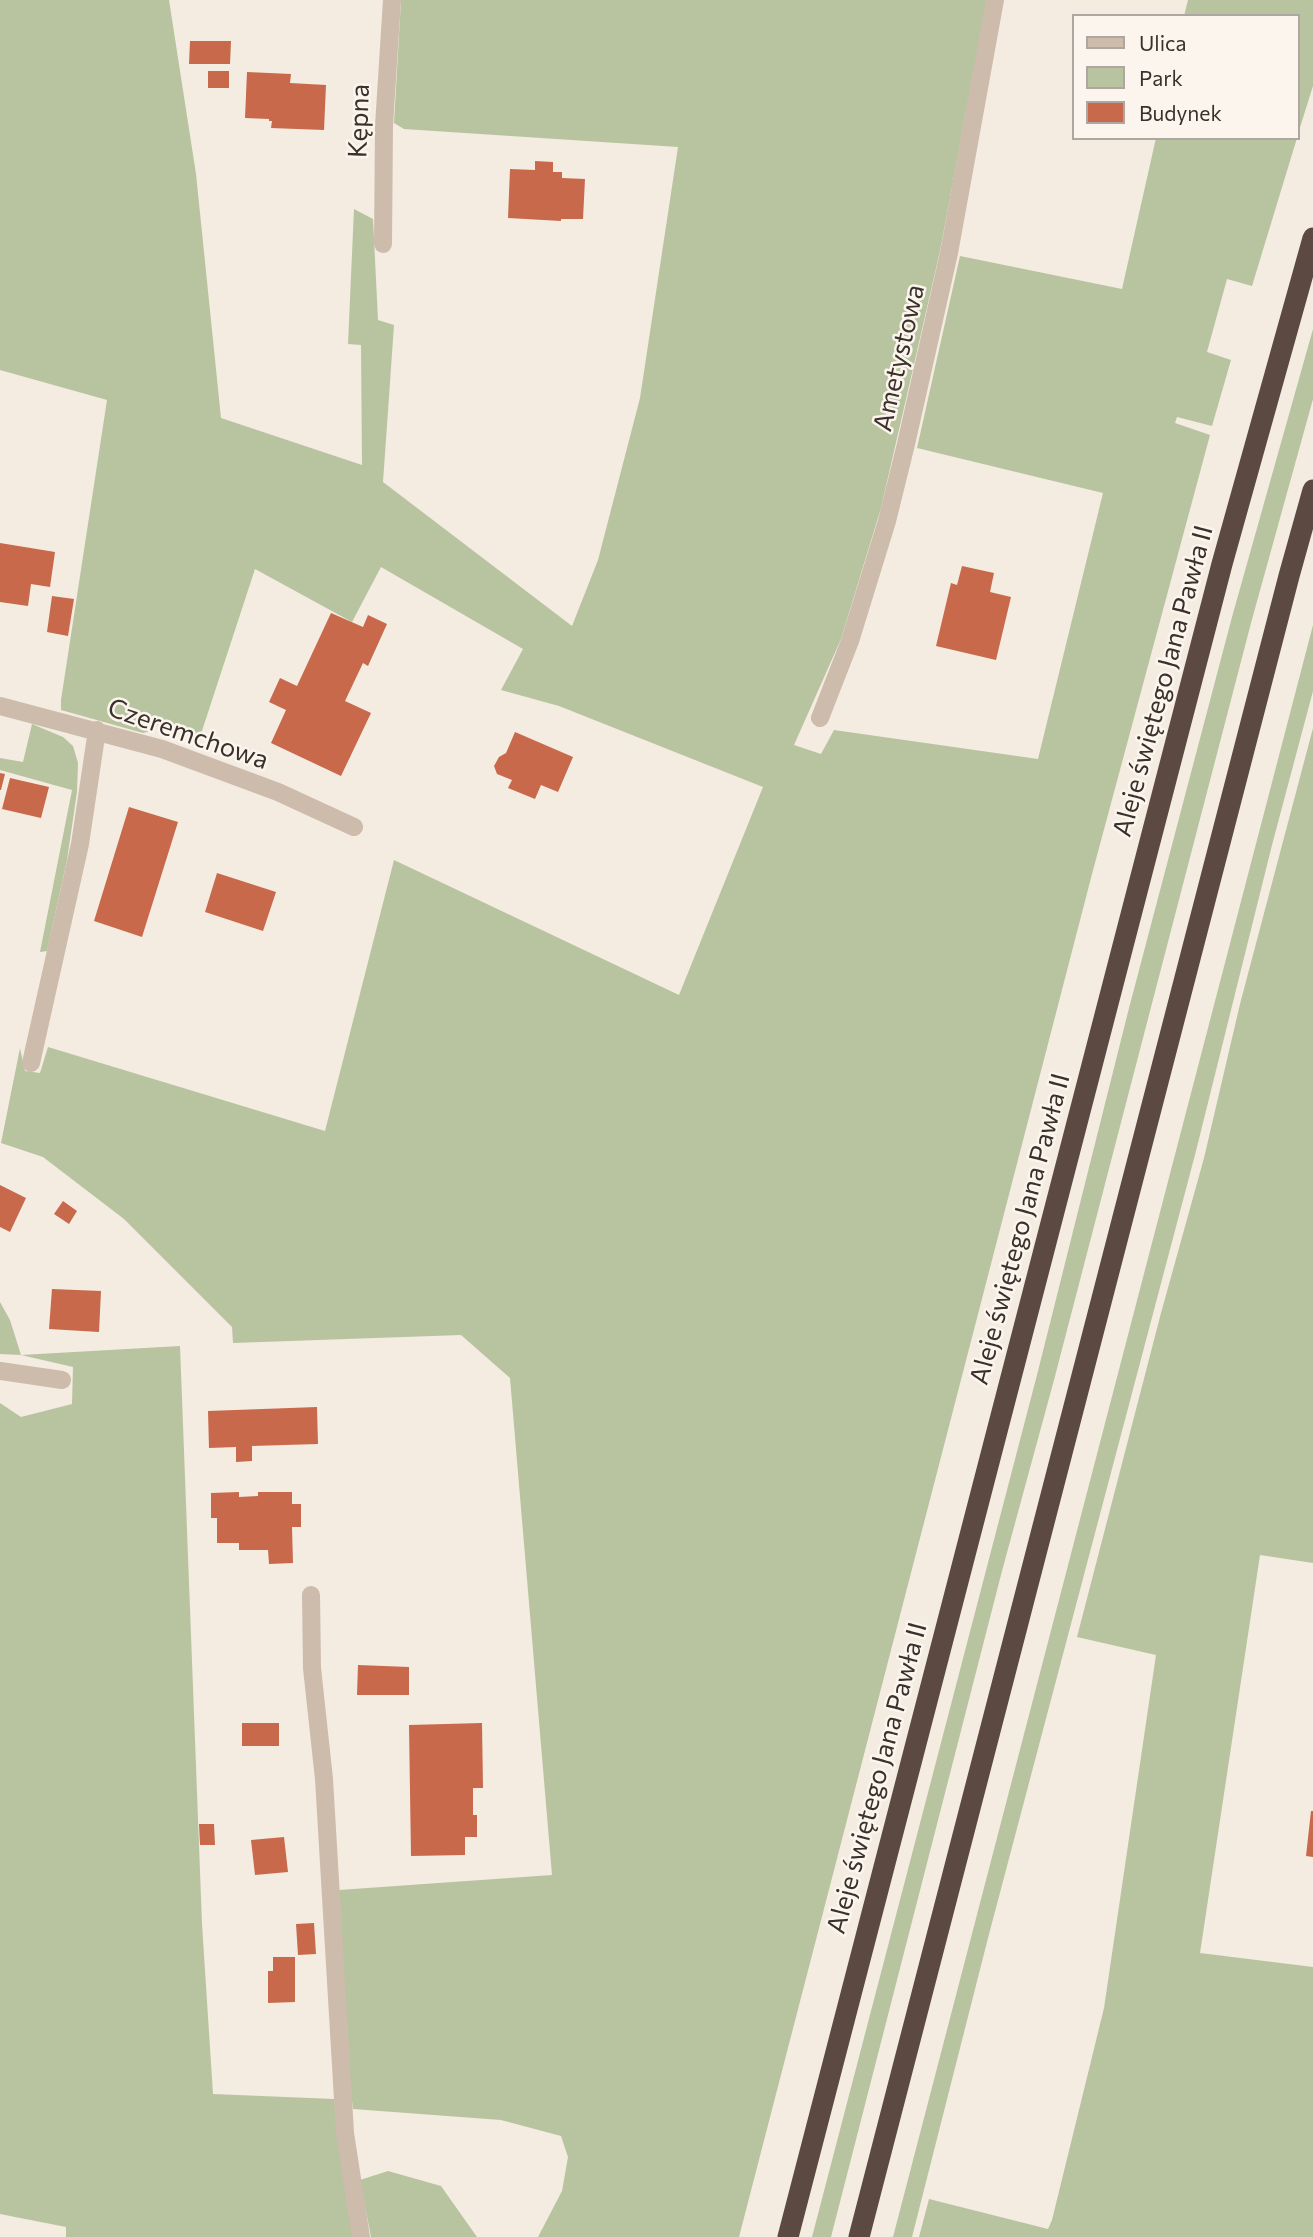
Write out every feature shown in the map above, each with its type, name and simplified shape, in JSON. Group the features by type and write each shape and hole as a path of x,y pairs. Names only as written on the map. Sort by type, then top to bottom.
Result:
{"highway":[{"name":"Aleje świętego Jana Pawła II","path":"788,2237 1222,564 1313,238"},
{"path":"859,2237 1313,490"}],"street":[{"name":"Kępna","path":"383,244 384,126 392,0"},
{"name":"Ametystowa","path":"820,718 850,641 887,521 906,444 949,253 995,0"},
{"name":"Czeremchowa","path":"0,705 162,749 278,792 354,827"},
{"path":"31,1063 80,844 97,730"},
{"path":"0,1371 62,1380"},
{"path":"311,1595 312,1668 324,1779 345,2133 361,2237"}],"green space":[{"path":"0,0 169,0 196,174 221,418 362,465 361,345 348,344 354,209 373,219 378,320 394,325 383,482 572,626 598,560 640,398 678,147 404,129 394,123 401,0 987,0 940,251 881,508 841,639 794,745 821,754 834,730 1038,759 1103,493 917,448 960,256 1122,289 1156,140 1296,140 1252,286 1227,279 1207,352 1231,360 1212,426 1177,417 1175,423 1210,435 1092,874 739,2237 538,2237 562,2191 568,2157 561,2136 501,2120 353,2109 339,1890 552,1875 510,1378 461,1335 233,1343 232,1327 124,1219 43,1157 1,1143 20,1048 25,1071 40,1073 48,1047 325,1131 394,860 679,995 763,787 559,706 501,690 523,649 381,567 352,622 255,569 198,743 188,734 158,724 154,730 143,733 61,710 107,400 0,370"},
{"path":"1188,0 1313,0 1313,86 1299,131 1299,14 1184,14"},
{"path":"1313,329 1313,399 1251,623 1002,1571 831,2237 812,2237 1037,1375 1128,1012 1232,617"},
{"path":"1313,625 1313,691 1196,1151 988,1938 912,2237 893,2237"},
{"path":"32,724 63,737 73,746 78,763 77,792 67,860 47,951 40,952 72,790 0,770 0,758 23,762"},
{"path":"1313,728 1313,1563 1260,1555 1200,1953 1313,1967 1313,2237 919,2237 929,2199 1048,2229 1052,2220 1104,2008 1156,1655 1077,1637 1204,1158 1240,1004"},
{"path":"0,1302 10,1320 21,1355 0,1354"},
{"path":"180,1346 202,1924 213,2094 334,2099 353,2237 66,2237 66,2227 0,2214 0,1403 21,1417 72,1404 73,1367 21,1355"},
{"path":"388,2171 441,2186 477,2237 371,2237 360,2180"}],"building":[{"path":"190,41 231,41 230,64 189,64"},
{"path":"208,71 229,71 229,88 208,88"},
{"path":"247,72 291,74 290,83 326,85 324,130 271,128 272,121 269,119 245,118"},
{"path":"535,161 553,162 553,172 562,172 562,178 585,179 583,219 561,221 508,218 510,169 535,170"},
{"path":"0,543 55,552 50,587 31,584 28,606 0,602"},
{"path":"962,566 994,573 990,592 1011,597 996,660 936,646 951,583 957,585"},
{"path":"52,596 74,599 68,636 47,632"},
{"path":"331,613 363,627 368,615 387,624 368,666 363,663 345,701 371,713 341,776 271,743 286,710 269,702 280,678 297,686"},
{"path":"515,732 573,757 558,792 541,785 535,799 508,788 512,780 497,774 494,766 499,757 506,753"},
{"path":"0,773 5,774 1,790 0,790"},
{"path":"10,778 49,787 41,818 2,809"},
{"path":"129,807 178,822 142,937 94,921"},
{"path":"217,873 276,892 263,931 205,912"},
{"path":"0,1185 26,1198 10,1232 0,1227"},
{"path":"63,1201 77,1211 69,1224 54,1214"},
{"path":"52,1289 101,1291 99,1332 49,1329"},
{"path":"317,1407 318,1444 252,1446 252,1461 236,1462 236,1447 209,1448 208,1411"},
{"path":"239,1492 239,1497 258,1496 258,1492 292,1492 292,1504 301,1504 301,1527 292,1527 293,1563 269,1564 268,1550 239,1550 239,1543 217,1543 217,1518 211,1518 211,1493"},
{"path":"358,1665 409,1667 409,1695 357,1695"},
{"path":"242,1723 279,1723 279,1746 242,1746"},
{"path":"482,1723 483,1788 473,1788 473,1815 477,1815 477,1837 465,1837 465,1855 411,1856 409,1725"},
{"path":"1313,1811 1313,1857 1306,1856"},
{"path":"199,1824 214,1824 215,1845 200,1845"},
{"path":"284,1837 288,1872 255,1875 251,1840"},
{"path":"314,1923 316,1954 298,1955 296,1924"},
{"path":"273,1957 295,1957 295,2002 268,2003 268,1971 273,1971"}]}
